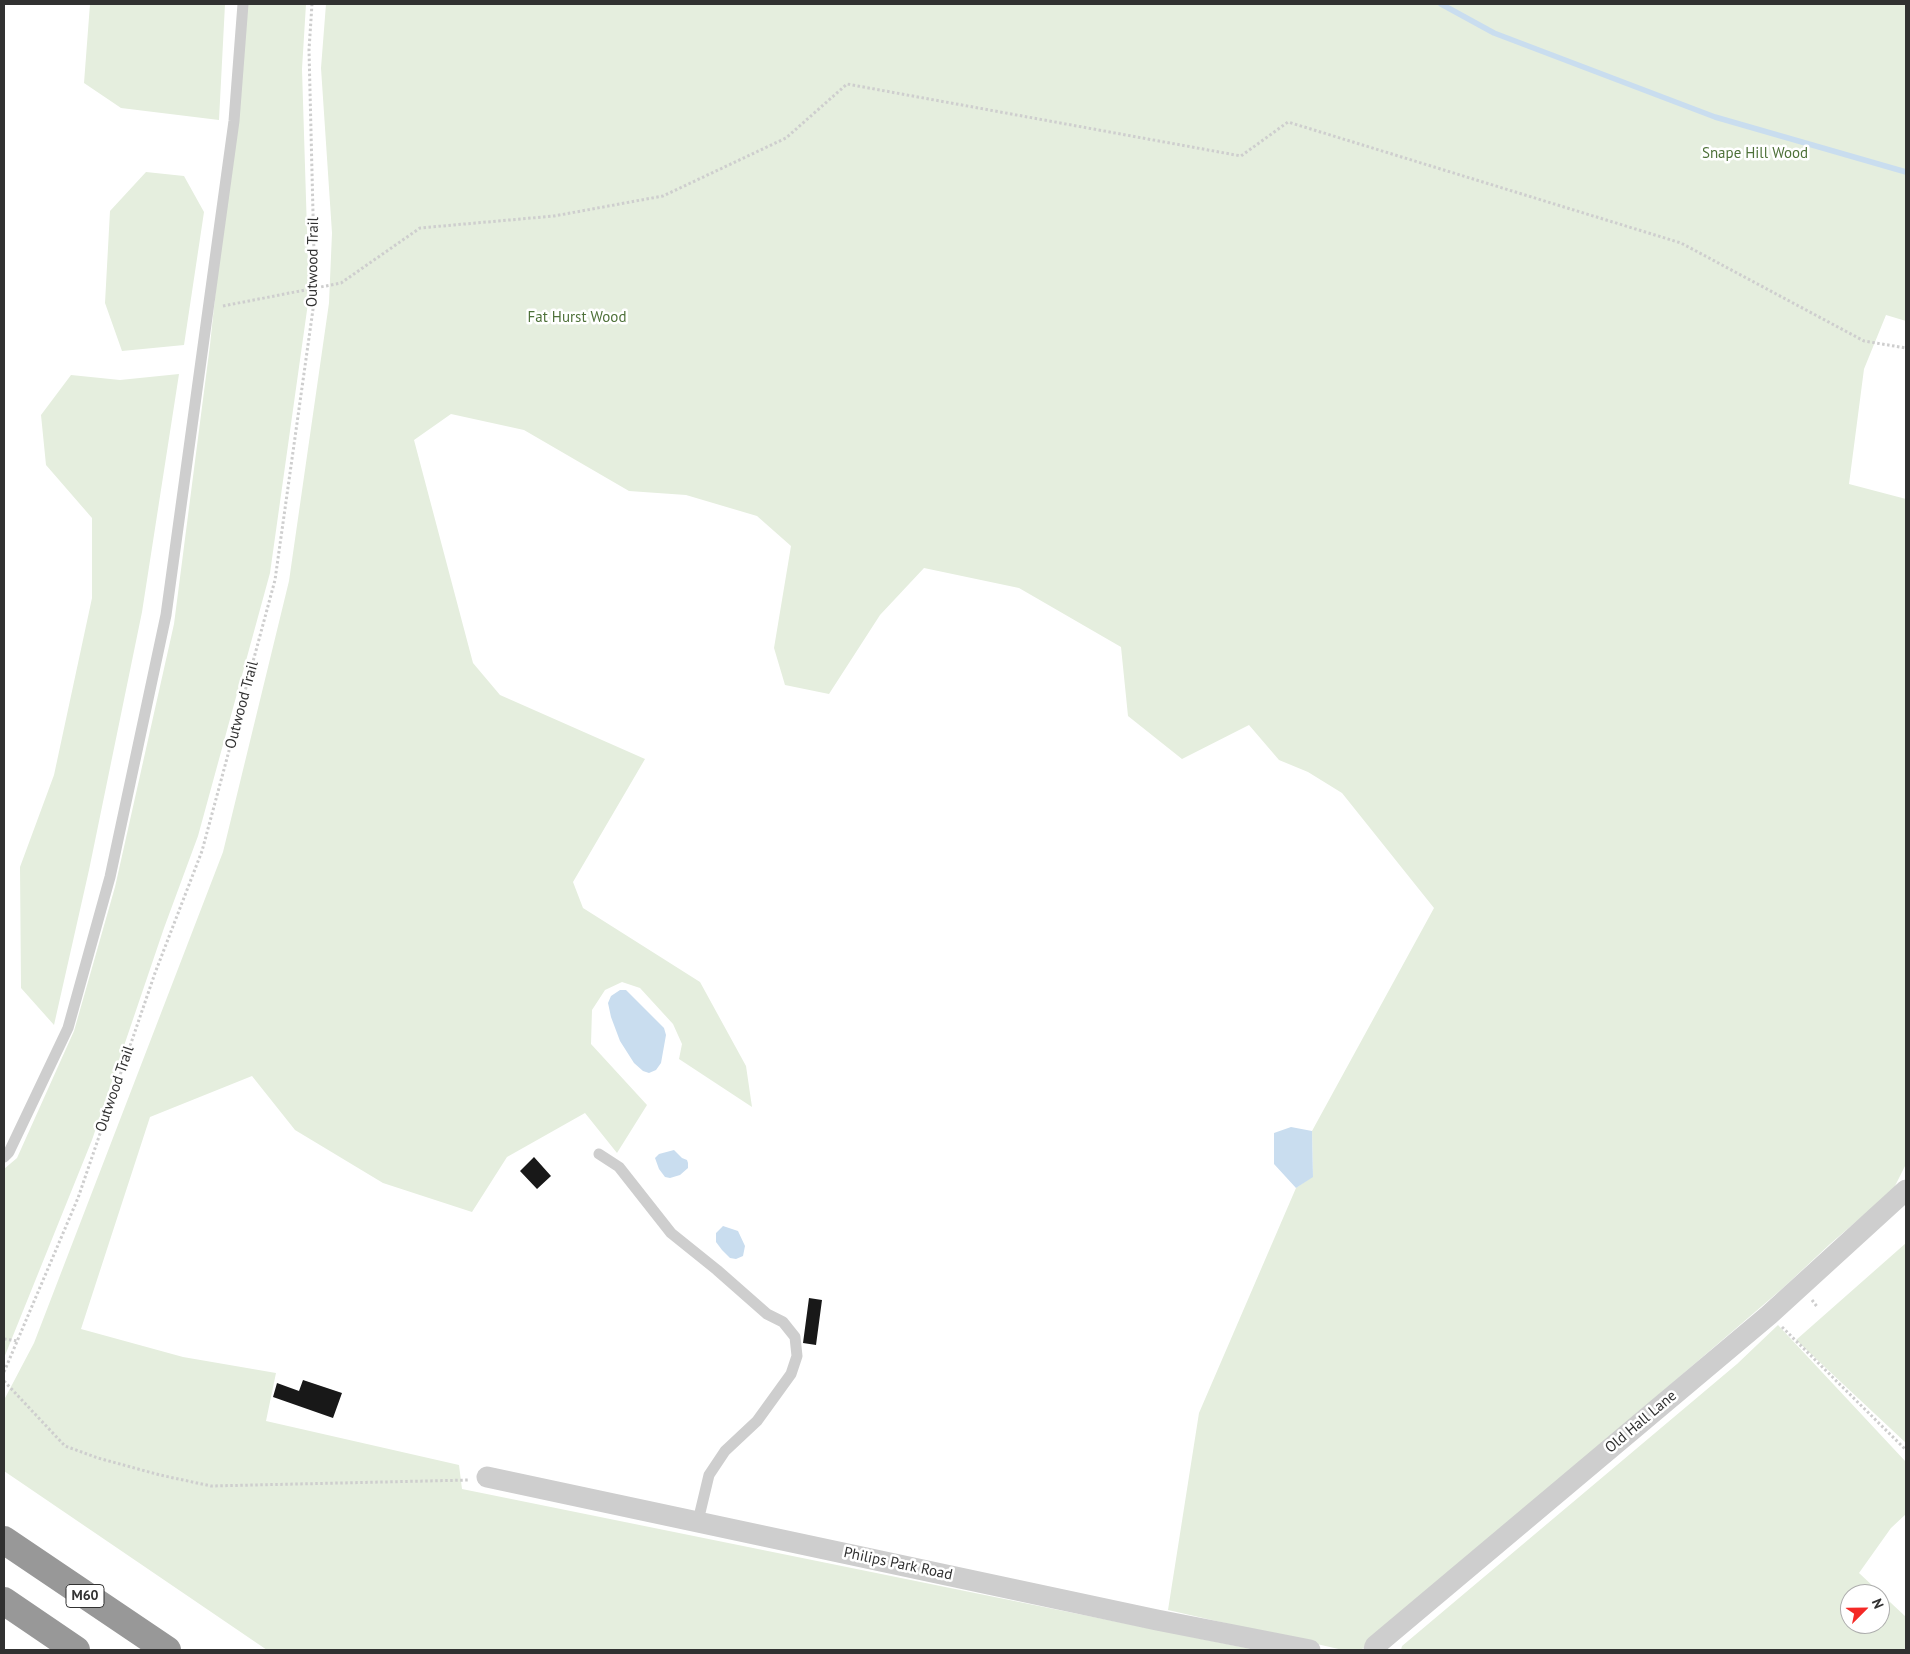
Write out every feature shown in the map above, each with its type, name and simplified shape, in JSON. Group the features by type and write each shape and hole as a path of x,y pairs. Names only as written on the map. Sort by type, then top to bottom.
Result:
{"highway":[{"name":"M60","path":"4,1540 167,1650"},
{"path":"4,1601 76,1650"}],"street":[{"name":"Old Hall Lane","path":"1374,1650 1375,1646 1769,1315 1906,1190"},
{"name":"Philips Park Road","path":"487,1477 1157,1620 1310,1650"}],"lane":[{"path":"4,1157 9,1152 68,1028 110,877 166,615 234,121 242,4"},
{"path":"599,1154 620,1167 671,1233 767,1314 783,1322 795,1337 797,1356 791,1374 757,1421 725,1452 709,1475 698,1521"}],"path":[{"name":"Outwood Trail","path":"4,1372 78,1198 155,972 202,851 275,580 316,280 309,50 312,4"},
{"path":"208,309 341,282 420,228 554,216 663,196 786,138 847,84 1241,156 1288,122 1681,243 1864,341 1906,348"},
{"path":"1769,1315 1906,1450"},
{"path":"4,1339 18,1341"},
{"path":"4,1380 66,1446 98,1458 160,1475 211,1486 475,1480 487,1477"}],"green space":[{"path":"90,4 225,4 219,120 121,108 84,83"},
{"path":"246,4 306,4 302,69 309,296 270,573 198,836 164,928 92,1140 4,1358 4,1169 17,1158 74,1031 115,887 174,624 210,345"},
{"path":"326,4 1906,4 1906,321 1886,315 1864,369 1849,484 1906,499 1906,1164 1893,1190 1830,1244 1783,1288 1361,1650 1343,1650 1168,1610 1199,1413 1296,1188 1313,1176 1312,1131 1434,908 1342,793 1308,772 1279,760 1249,725 1182,759 1128,716 1121,647 1019,588 924,568 880,615 829,694 785,685 774,648 791,546 757,516 686,495 629,491 524,430 451,414 414,440 473,663 500,695 645,759 573,882 583,908 700,982 746,1066 752,1107 679,1059 682,1044 673,1024 640,988 622,982 605,990 592,1010 591,1044 647,1105 617,1153 585,1113 507,1157 472,1212 383,1183 295,1130 252,1076 150,1117 81,1329 183,1357 276,1373 266,1421 459,1465 462,1489 1256,1650 267,1650 4,1471 4,1400 34,1343 223,852 289,581 329,303 332,233 321,68"},
{"path":"146,172 184,176 204,212 184,345 122,351 105,303 110,211"},
{"path":"179,374 142,612 89,870 54,1025 21,988 20,867 54,775 92,598 92,518 46,465 41,415 71,375 120,380"},
{"path":"1906,1243 1906,1443 1796,1340"},
{"path":"1778,1325 1906,1462 1906,1514 1891,1528 1859,1573 1871,1584 1840,1584 1840,1634 1890,1634 1890,1602 1906,1617 1906,1650 1401,1650 1402,1646 1737,1364"}],"water":[{"path":"620,990 626,990 664,1028 666,1035 661,1063 656,1070 649,1073 643,1071 634,1063 620,1041 611,1017 608,1003 611,996"},
{"path":"1291,1127 1312,1131 1313,1177 1296,1188 1274,1164 1274,1133"},
{"path":"674,1150 687,1160 688,1168 680,1175 670,1178 665,1177 659,1169 655,1158 659,1154"},
{"path":"723,1226 738,1231 745,1246 743,1256 736,1259 730,1258 716,1242 716,1233"}],"building":[{"path":"534,1157 551,1176 537,1189 520,1171"},
{"path":"809,1298 822,1300 816,1345 803,1343"},
{"path":"303,1380 342,1393 333,1418 273,1397 277,1383 299,1391"}],"waterway":[{"path":"1441,4 1494,33 1715,117 1906,172"}],"park label":[{"name":"Snape Hill Wood","path":"1755,154"},
{"name":"Fat Hurst Wood","path":"577,318"}]}
